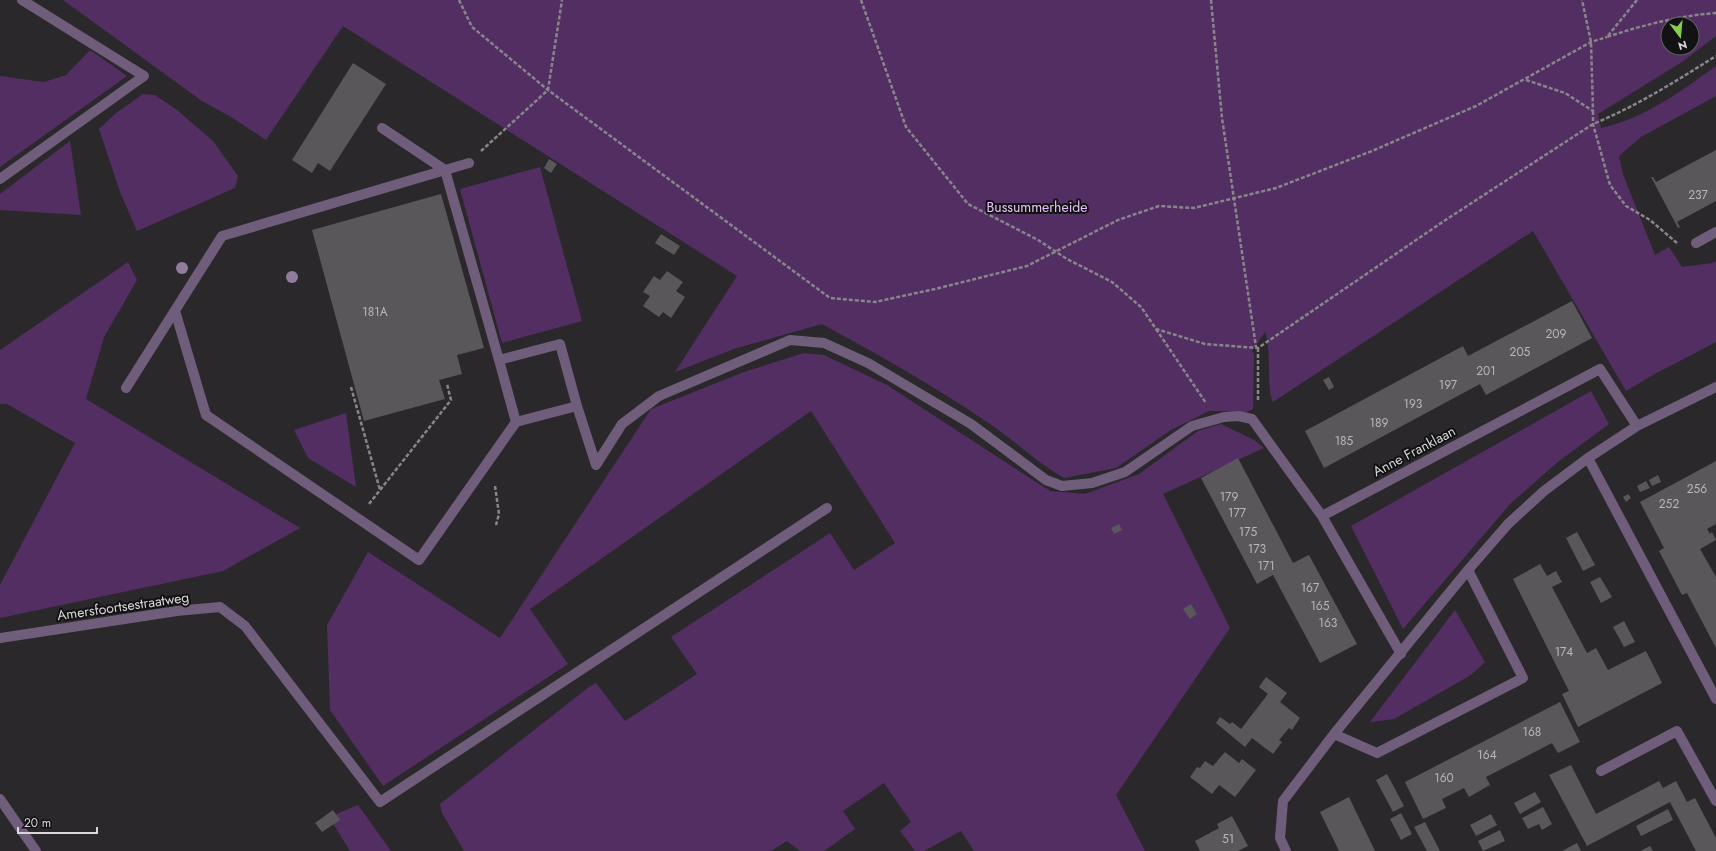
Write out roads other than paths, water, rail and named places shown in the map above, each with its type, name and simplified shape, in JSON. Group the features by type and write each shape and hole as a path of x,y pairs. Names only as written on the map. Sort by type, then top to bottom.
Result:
{"street":[{"path":"0,179 144,76 22,0"},
{"path":"382,128 445,170 516,422"},
{"path":"126,388 222,236 469,163"},
{"path":"1696,243 1716,232"},
{"path":"175,311 206,415 419,560 516,422 577,406"},
{"path":"499,360 560,344 577,406 596,465 622,424 659,396 790,340 824,343 868,363 971,424 1046,480 1062,486 1092,483 1126,472 1192,426 1224,417 1238,416 1252,419 1322,516 1401,654"},
{"name":"Anne Franklaan","path":"1322,516 1600,369 1637,426"},
{"path":"1286,851 1280,838 1283,801 1334,734 1401,654 1468,570 1508,524 1544,491 1588,458 1637,426 1716,387"},
{"path":"1588,458 1716,699"},
{"name":"Amersfoortsestraatweg","path":"0,638 176,611 220,607 245,626 380,802 827,508"},
{"path":"1334,734 1377,753 1523,678 1468,570"},
{"path":"1600,771 1677,731 1716,801"},
{"path":"0,799 36,851"}],"park label":[{"name":"Bussummerheide","path":"1037,207"}]}
